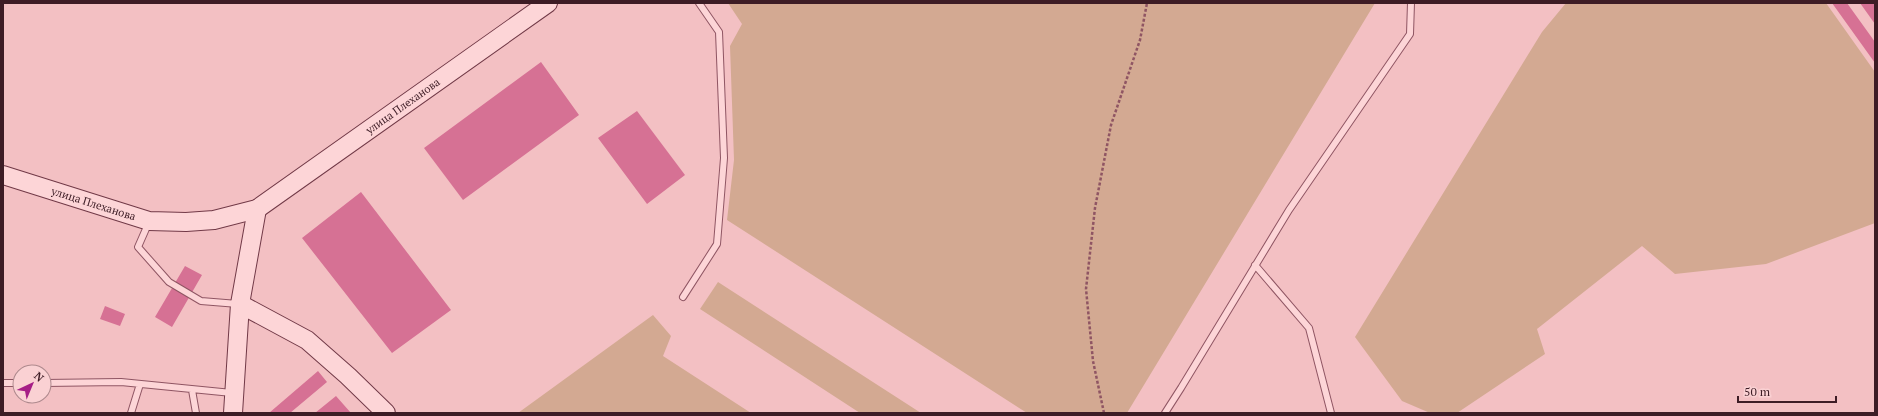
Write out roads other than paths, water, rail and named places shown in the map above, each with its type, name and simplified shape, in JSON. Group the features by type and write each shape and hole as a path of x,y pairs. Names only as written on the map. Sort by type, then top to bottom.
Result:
{"main road":[{"name":"улица Плеханова","path":"3,175 150,221 186,222 214,220 257,209 548,3"},
{"path":"233,413 240,304 257,209"},
{"path":"240,304 307,340 348,376 386,413"}],"lane":[{"path":"683,297 717,244 724,158 719,32 699,3"},
{"path":"1165,413 1289,210 1410,34 1411,3"},
{"path":"150,221 138,247 169,282 201,301 240,304"},
{"path":"1255,265 1309,328 1331,413"},
{"path":"52,383 121,382 234,394"},
{"path":"131,413 140,384"},
{"path":"192,390 196,413"}]}
